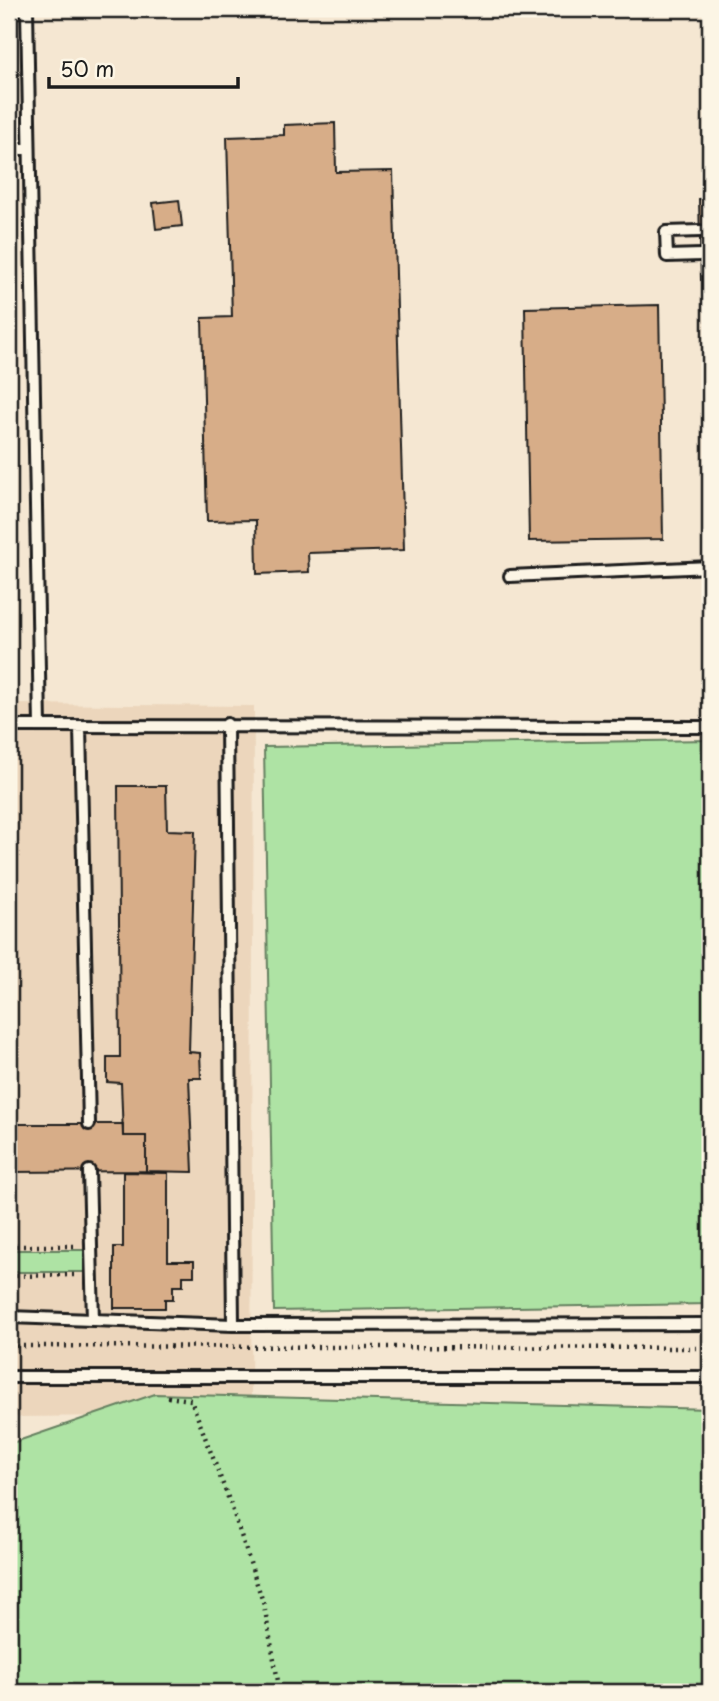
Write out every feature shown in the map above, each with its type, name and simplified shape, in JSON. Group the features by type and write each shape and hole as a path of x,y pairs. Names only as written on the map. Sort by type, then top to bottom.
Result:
{"lane":[{"path":"27,9 40,726"},
{"path":"9,149 29,149"},
{"path":"700,231 666,232 667,256 701,255"},
{"path":"510,576 710,567"},
{"path":"9,726 227,724 710,727"},
{"path":"227,724 233,1325"},
{"path":"80,727 89,1124"},
{"path":"89,1171 93,1320"},
{"path":"9,1317 233,1325 710,1324"},
{"path":"9,1377 710,1377"}],"path":[{"path":"9,1247 91,1247"},
{"path":"9,1276 91,1275"},
{"path":"9,1346 710,1348"},
{"path":"44,1347 49,1377"},
{"path":"165,1396 191,1401 232,1508 264,1605 280,1692"}],"shaded area":[{"path":"9,704 254,706 251,1415 9,1417"}],"green space":[{"path":"710,740 710,1304 274,1311 264,747"},
{"path":"9,1250 84,1250 85,1272 9,1272"},
{"path":"155,1394 710,1409 710,1692 9,1692 9,1444"}],"building":[{"path":"335,123 336,172 393,171 404,550 308,553 309,572 257,574 256,520 207,521 202,318 232,317 227,137 284,135 284,125"},
{"path":"710,198 710,280 701,280 699,199"},
{"path":"179,200 182,226 156,229 153,203"},
{"path":"659,305 663,539 529,541 525,308"},
{"path":"118,786 166,786 167,830 195,831 189,1052 200,1053 201,1078 189,1078 193,1172 146,1171 146,1136 123,1136 121,1083 107,1082 107,1057 120,1057"},
{"path":"9,1124 123,1124 123,1136 146,1136 146,1171 9,1172"},
{"path":"123,1172 168,1173 168,1261 194,1261 194,1276 183,1276 183,1286 173,1286 173,1299 165,1299 165,1308 114,1308 114,1247 123,1247"}]}
